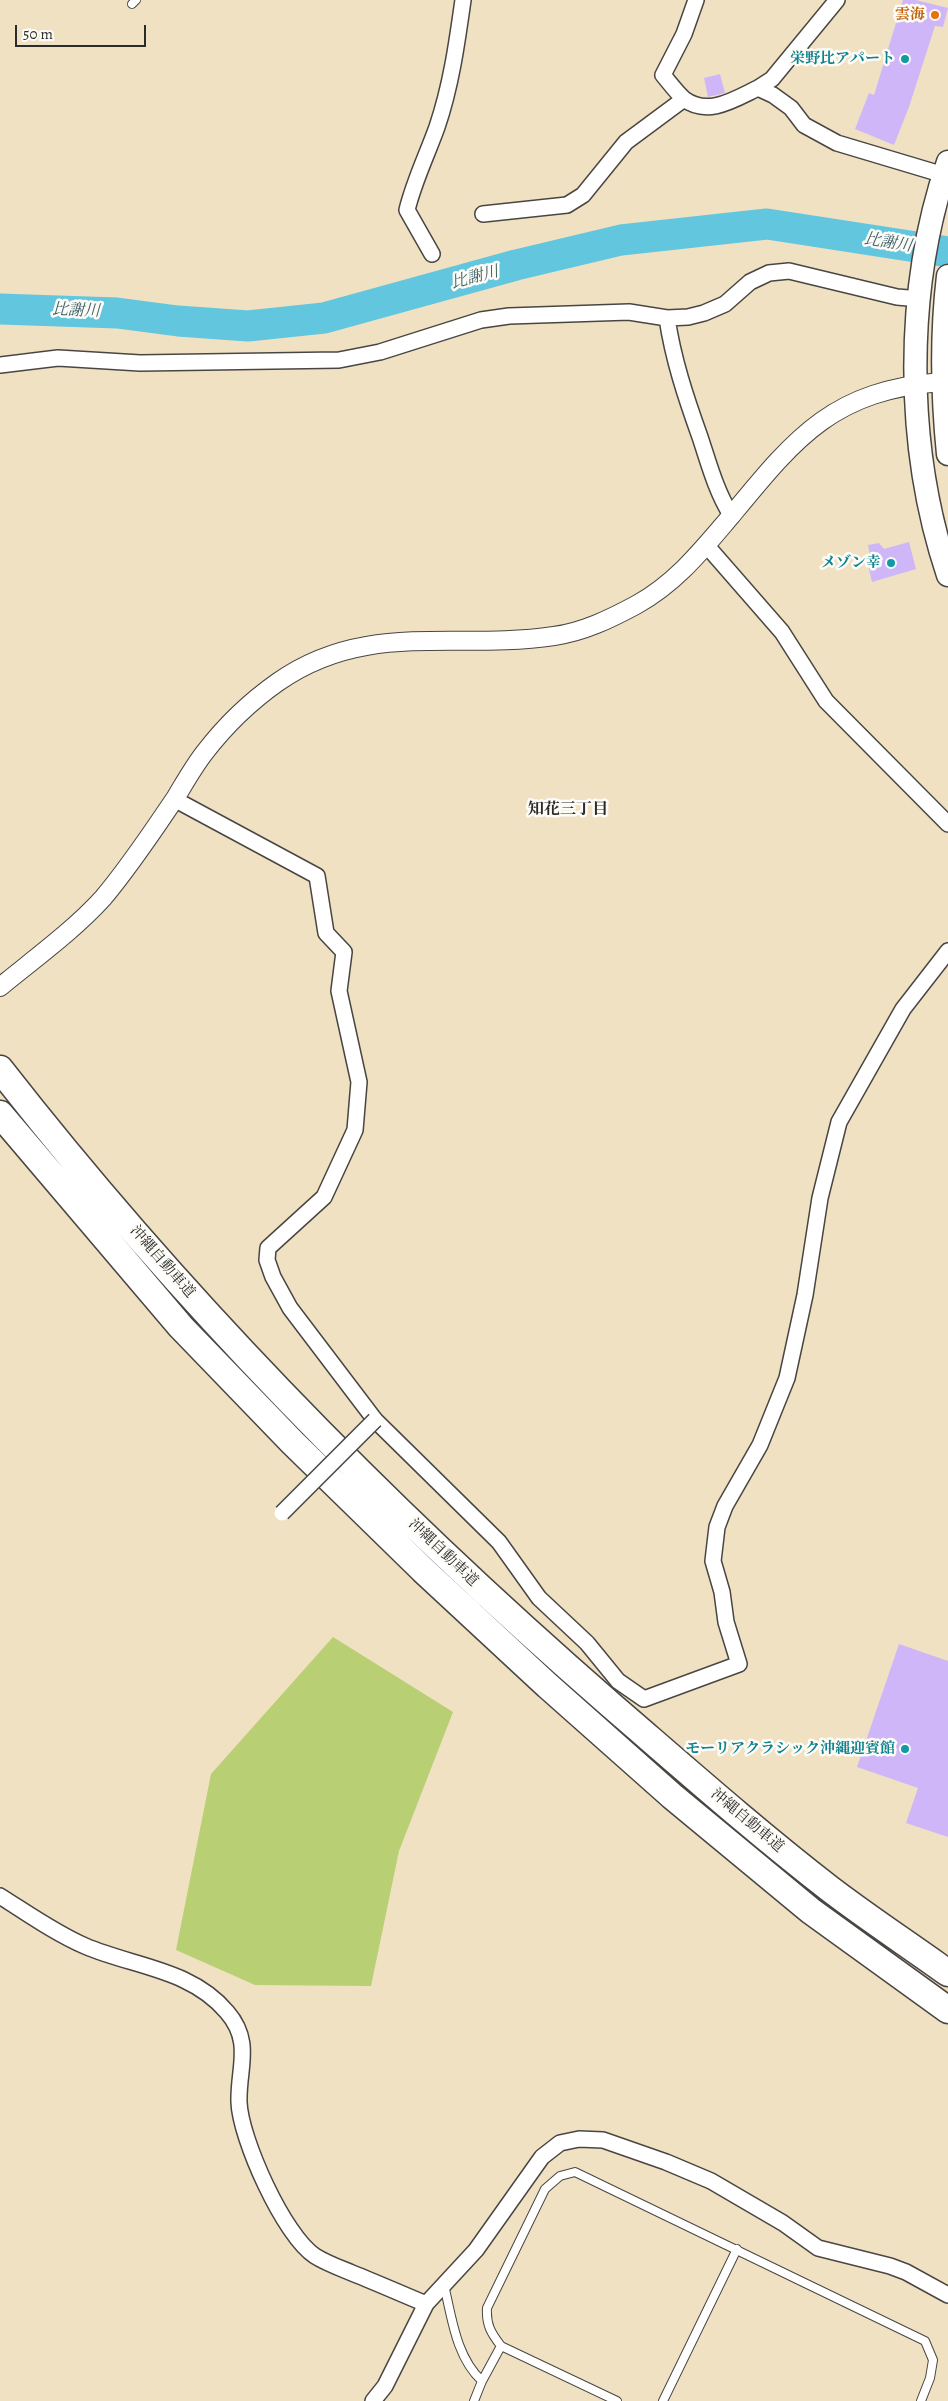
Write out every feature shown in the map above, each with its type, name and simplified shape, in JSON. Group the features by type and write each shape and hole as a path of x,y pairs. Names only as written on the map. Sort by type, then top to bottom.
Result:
{"highway":[{"name":"沖縄自動車道","path":"0,1069 42,1122 200,1306 310,1421 442,1553 579,1676 822,1883 948,1973"},
{"name":"沖縄自動車道","path":"0,1114 181,1327 293,1443 423,1570 548,1686 687,1808 811,1911 948,2010"}],"main road":[{"path":"946,169 932,219 920,293 916,384 925,481 940,552 948,575"},
{"path":"947,288 942,382 948,454"}],"street":[{"path":"432,254 407,210 412,188 437,126 452,73 463,0"},
{"path":"696,0 684,34 663,75 684,99 704,108 722,105 758,88 772,78 837,0"},
{"path":"758,88 791,108 804,125 837,143 946,169"},
{"path":"483,214 566,205 583,195 626,142 684,99"},
{"path":"0,365 58,358 140,363 339,360 380,352 481,320 509,316 629,312 667,318 688,317 704,313 725,304 750,282 769,273 789,271 897,297 920,293"},
{"path":"667,318 670,340 684,389 720,497 731,515"},
{"path":"0,987 102,899 132,861 204,752 241,713 278,682 318,659 353,647 396,641 510,640 556,636 596,625 639,604 678,576 707,546 731,515 799,438 819,422 856,401 874,394 916,384 942,382"},
{"path":"707,546 782,632 826,701 948,824"},
{"path":"174,799 317,876 326,933 344,952 339,991 359,1082 355,1130 324,1197 268,1248 267,1260 273,1277 290,1308 375,1420 499,1542 539,1598 587,1643 618,1681 644,1699 739,1664 726,1622 722,1592 713,1561 716,1527 725,1506 760,1445 787,1378 805,1296 820,1198 839,1122 903,1009 948,951"},
{"path":"282,1513 375,1420"},
{"path":"0,1896 84,1946 179,1977 200,1988 215,1999 228,2012 239,2028 243,2044 240,2085 241,2123 247,2144 287,2223 312,2255 426,2304"},
{"path":"373,2401 385,2386 426,2304 476,2250 542,2157 560,2143 579,2139 603,2140 711,2181 783,2223 818,2248 890,2266 906,2272 948,2295"}],"lane":[{"path":"618,2401 501,2346 489,2331 486,2320 487,2308 545,2189 560,2176 575,2172 925,2341 933,2360 930,2378 920,2401"},
{"path":"663,2401 737,2249"},
{"path":"444,2285 461,2349 470,2367 482,2381"},
{"path":"474,2401 482,2381 501,2346"}],"green space":[{"path":"333,1637 453,1712 399,1851 371,1986 255,1985 176,1950 211,1774"}],"building":[{"path":"903,0 916,0 948,8 943,27 935,26 909,107 894,145 855,129 869,93 874,95"},
{"path":"720,74 725,93 708,97 704,78"},
{"name":"メゾン幸","path":"909,542 916,569 872,582 866,556 870,555 868,545 879,543 884,549"},
{"name":"モーリアクラシック沖縄迎賓館","path":"899,1644 948,1661 948,1837 906,1823 918,1788 857,1767"}],"waterway":[{"name":"比謝川","path":"0,309 117,313 178,321 248,326 324,318 516,265 621,240 767,224 948,252"}],"place":[{"name":"雲海","path":"935,15"},
{"name":"栄野比アパート","path":"905,59"},
{"name":"メゾン幸","path":"891,563"},
{"name":"モーリアクラシック沖縄迎賓館","path":"905,1749"}],"district":[{"name":"知花三丁目","path":"568,810"}]}
